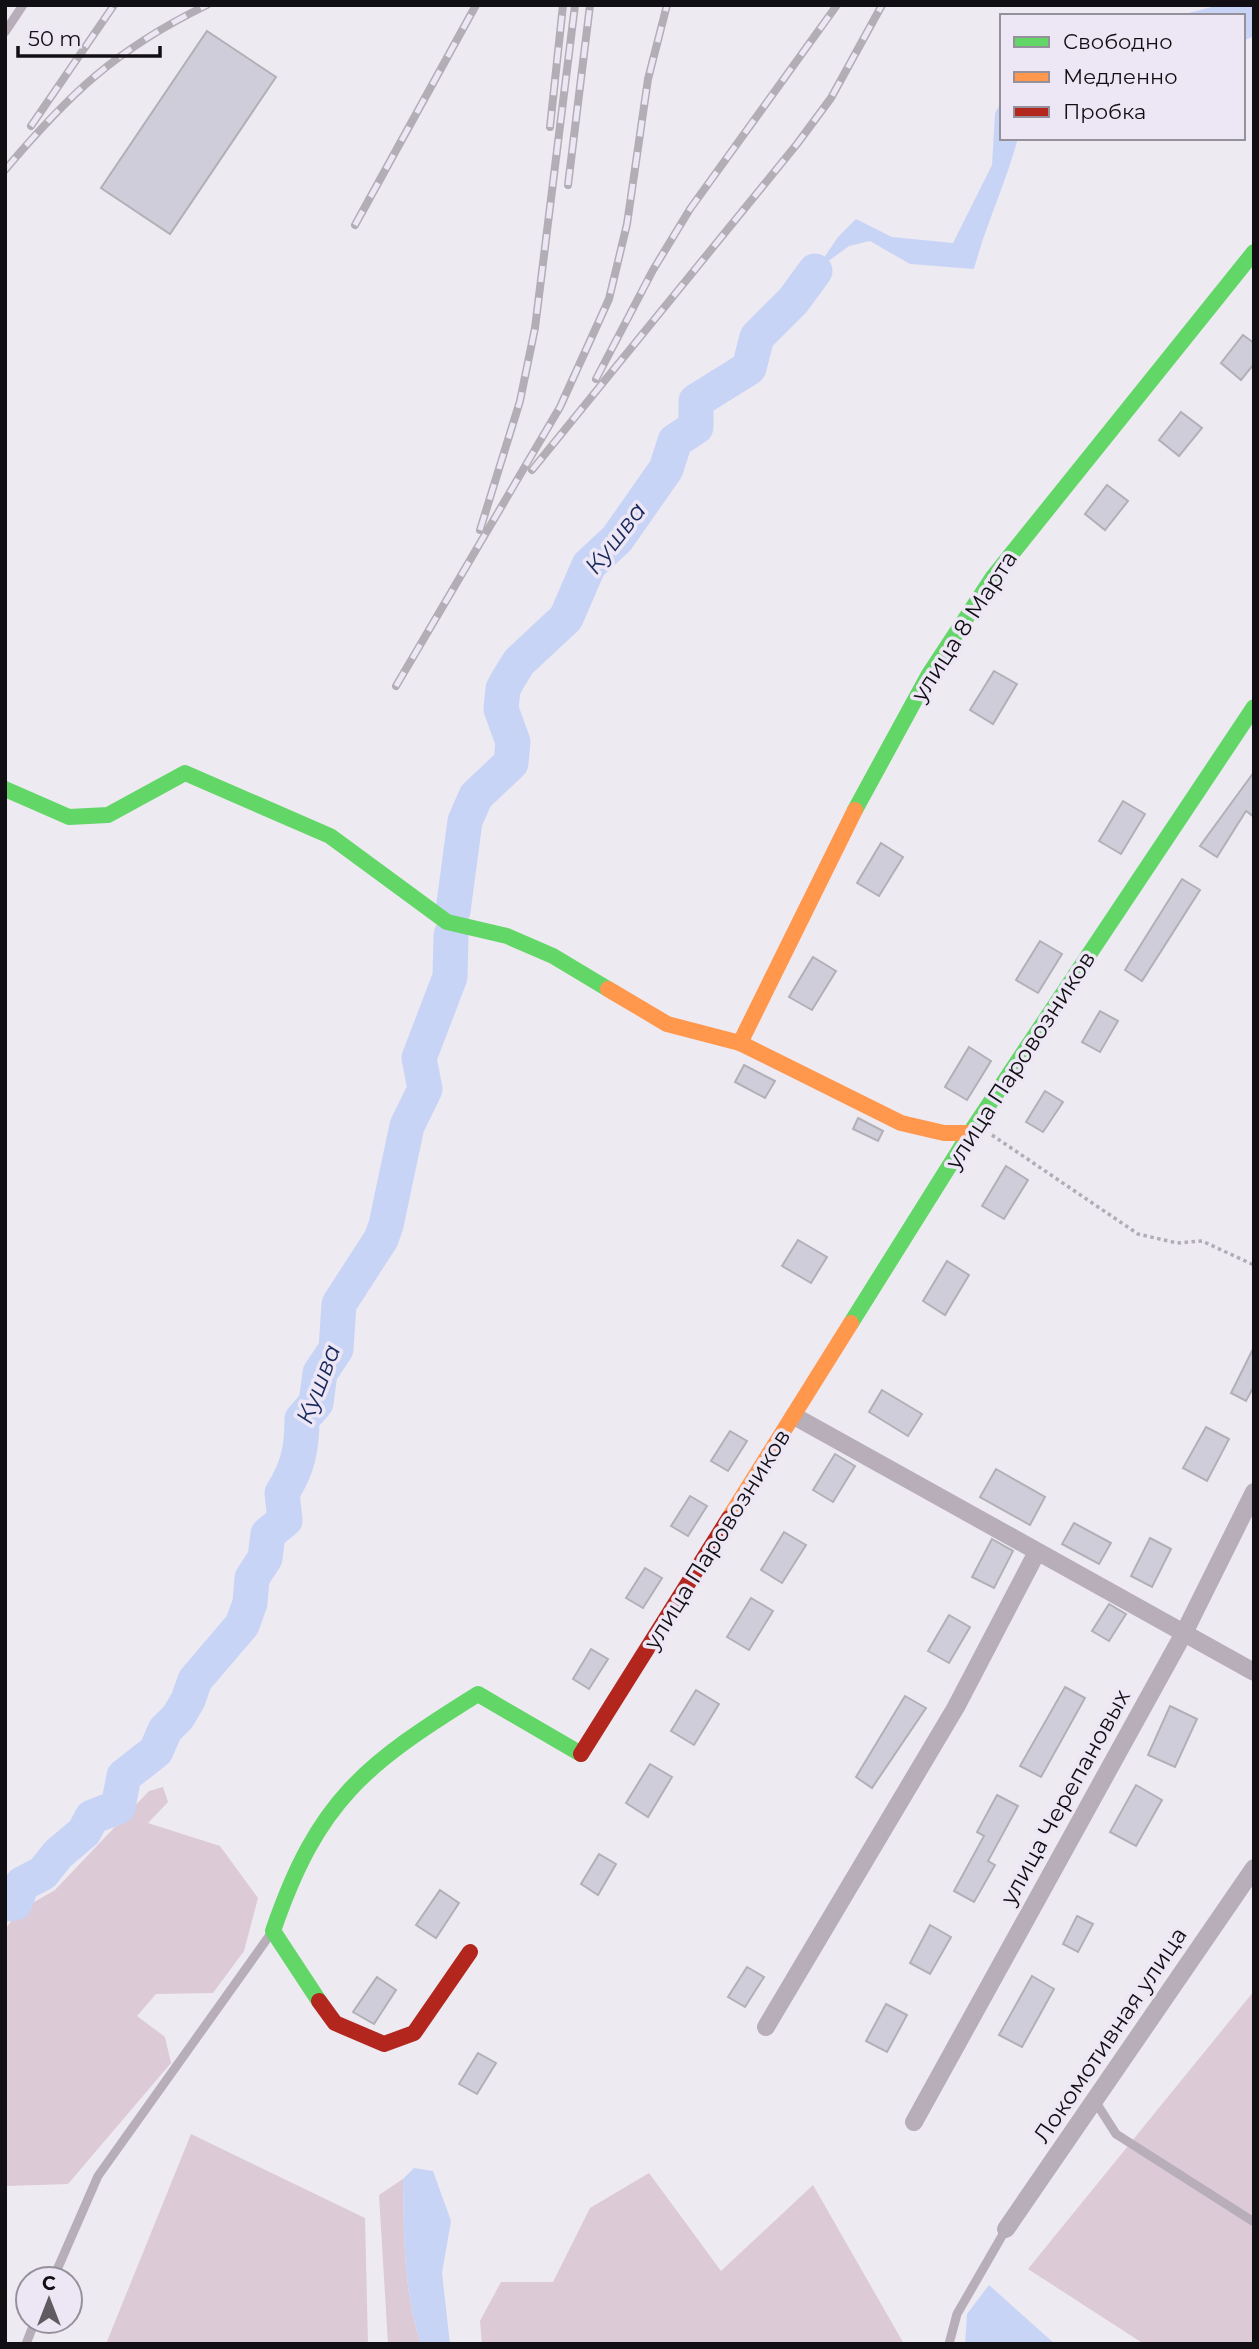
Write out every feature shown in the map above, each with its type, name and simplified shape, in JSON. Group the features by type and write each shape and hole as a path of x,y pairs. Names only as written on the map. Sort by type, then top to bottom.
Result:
{"street":[{"name":"улица 8 Марта","path":"740,1043 895,734 959,626 1043,510 1189,339 1254,252"},
{"name":"улица Паровозников","path":"273,1931 291,1876 311,1837 352,1786 393,1748 478,1695 582,1754 973,1129 1254,707"},
{"path":"5,789 69,817 108,815 185,772 330,836 447,922 507,936 553,957 667,1024 740,1043 901,1123 944,1133 973,1129"},
{"path":"794,1416 1254,1672"},
{"name":"улица Черепановых","path":"914,2122 1184,1633 1254,1492"},
{"path":"766,2027 956,1707 1037,1552"},
{"name":"Локомотивная улица","path":"1006,2229 1254,1868"},
{"path":"273,1931 295,1969 335,2023 384,2044 414,2033 470,1952"}],"lane":[{"path":"5,32 23,5"},
{"path":"59,2265 98,2176 273,1931"},
{"path":"1095,2101 1116,2134 1254,2222"},
{"path":"949,2344 957,2314 1006,2229"}],"path":[{"path":"973,1129 1138,1234 1177,1243 1202,1241 1254,1265"}],"shaded area":[{"path":"163,1787 168,1802 148,1823 220,1846 258,1898 244,1951 213,1993 156,1994 137,2016 165,2037 171,2063 68,2184 5,2186 5,1930 17,1912 55,1890 149,1791"},
{"path":"1254,1991 1254,2344 1144,2344 1028,2269"},
{"path":"191,2134 365,2218 368,2344 106,2344"},
{"path":"649,2173 721,2271 813,2185 904,2344 482,2344 480,2321 501,2282 553,2282 590,2208"},
{"path":"403,2179 408,2283 421,2344 388,2344 379,2195"}],"water":[{"path":"1219,5 1254,5 1254,36 1245,40 1245,14 1185,14"},
{"path":"1000,104 1000,140 1017,140 974,269 910,264 870,241 849,246 815,271 838,237 856,219 892,237 953,243 992,165 995,113"},
{"path":"414,2168 433,2171 451,2221 442,2273 450,2344 421,2344 415,2324 406,2262 403,2179"},
{"path":"989,2285 1055,2344 965,2344 967,2314"}],"building":[{"path":"207,31 276,77 170,234 101,188"},
{"path":"1243,335 1254,343 1254,364 1241,380 1221,363"},
{"path":"1181,412 1202,428 1179,456 1159,440"},
{"path":"1107,485 1128,501 1105,530 1085,514"},
{"path":"994,671 1017,684 993,724 970,710"},
{"path":"1254,772 1254,817 1246,811 1217,857 1200,846"},
{"path":"1123,801 1145,814 1121,854 1099,841"},
{"path":"881,843 903,857 879,896 857,883"},
{"path":"1182,879 1200,890 1142,981 1125,970"},
{"path":"1040,941 1062,954 1038,993 1016,980"},
{"path":"813,957 836,971 812,1010 789,997"},
{"path":"1100,1011 1118,1021 1100,1052 1082,1042"},
{"path":"969,1047 991,1061 967,1100 945,1087"},
{"path":"744,1065 775,1081 765,1098 735,1082"},
{"path":"1045,1091 1063,1102 1043,1132 1026,1122"},
{"path":"858,1118 883,1131 878,1141 853,1129"},
{"path":"1006,1166 1028,1180 1004,1219 982,1206"},
{"path":"798,1240 827,1257 811,1283 782,1266"},
{"path":"947,1261 969,1275 945,1315 923,1301"},
{"path":"1254,1347 1254,1386 1246,1401 1231,1393"},
{"path":"882,1390 922,1414 908,1436 869,1412"},
{"path":"1206,1427 1229,1439 1207,1481 1183,1468"},
{"path":"730,1431 747,1441 728,1471 711,1461"},
{"path":"835,1454 855,1466 833,1502 813,1490"},
{"path":"996,1469 1045,1497 1030,1525 980,1497"},
{"path":"690,1496 707,1506 688,1536 671,1526"},
{"path":"1074,1523 1111,1543 1099,1564 1062,1544"},
{"path":"784,1532 806,1545 782,1583 761,1570"},
{"path":"1150,1538 1171,1549 1152,1587 1131,1576"},
{"path":"992,1539 1013,1551 994,1588 972,1577"},
{"path":"645,1568 662,1578 643,1608 626,1598"},
{"path":"751,1598 773,1611 749,1650 727,1637"},
{"path":"1109,1604 1126,1614 1109,1641 1092,1631"},
{"path":"949,1615 970,1627 949,1663 928,1651"},
{"path":"591,1649 608,1659 589,1689 573,1679"},
{"path":"1065,1687 1085,1698 1041,1777 1020,1766"},
{"path":"696,1690 719,1704 694,1745 671,1731"},
{"path":"905,1696 926,1708 872,1788 856,1777"},
{"path":"1170,1706 1197,1719 1175,1767 1148,1755"},
{"path":"650,1764 672,1777 648,1817 626,1803"},
{"path":"1136,1785 1162,1800 1136,1846 1110,1832"},
{"path":"997,1795 1018,1806 988,1861 995,1865 974,1902 954,1891 984,1836 977,1832"},
{"path":"599,1854 616,1864 598,1895 581,1884"},
{"path":"440,1890 459,1903 436,1938 416,1925"},
{"path":"1077,1916 1093,1924 1078,1952 1063,1944"},
{"path":"930,1925 951,1937 930,1974 910,1963"},
{"path":"747,1967 764,1977 745,2007 728,1997"},
{"path":"1032,1976 1054,1989 1022,2047 999,2035"},
{"path":"377,1977 396,1990 374,2024 353,2012"},
{"path":"886,2004 907,2015 887,2052 866,2041"},
{"path":"478,2053 496,2063 477,2094 459,2084"}],"waterway":[{"name":"Кушва","path":"453,911 465,821 476,796 511,763 513,742 501,709 503,689 509,678 519,662 566,618 589,565 617,539 666,469 675,441 696,427 696,401 749,368 757,337 793,301 815,271"},
{"name":"Кушва","path":"5,1904 15,1903 22,1884 43,1873 58,1854 84,1832 92,1817 118,1807 124,1776 156,1751 165,1730 178,1717 188,1700 195,1680 242,1625 250,1603 252,1578 265,1558 268,1534 285,1520 282,1493 298,1458 302,1419 316,1403 320,1373 336,1349 339,1304 381,1239 386,1225 407,1126 425,1089 419,1058 450,977 451,935"}],"railway":[{"path":"31,126 114,5"},
{"path":"5,170 51,118 96,76 146,39 207,5"},
{"path":"355,225 476,5"},
{"path":"550,127 563,5"},
{"path":"480,530 520,401 535,328 575,5"},
{"path":"568,185 590,5"},
{"path":"396,686 560,407 609,299 627,224 648,79 667,5"},
{"path":"596,379 653,270 690,209 837,5"},
{"path":"532,470 797,144 831,98 882,5"}],"traffic: fast":[{"path":"855,810 928,676 993,577 1254,252"},
{"path":"851,1323 970,1133 1254,707"},
{"path":"5,789 69,817 108,815 185,773 330,836 447,922 507,936 553,956 608,989"},
{"path":"319,2001 273,1931 308,1849 328,1817 350,1790 375,1766 438,1719 478,1694 581,1754"}],"traffic: slow":[{"path":"740,1043 855,810"},
{"path":"608,989 667,1024 740,1043 901,1123 944,1133 970,1133"},
{"path":"729,1518 851,1323"}],"traffic: jam":[{"path":"581,1754 729,1518"},
{"path":"319,2001 335,2023 384,2044 414,2033 470,1952"}]}
